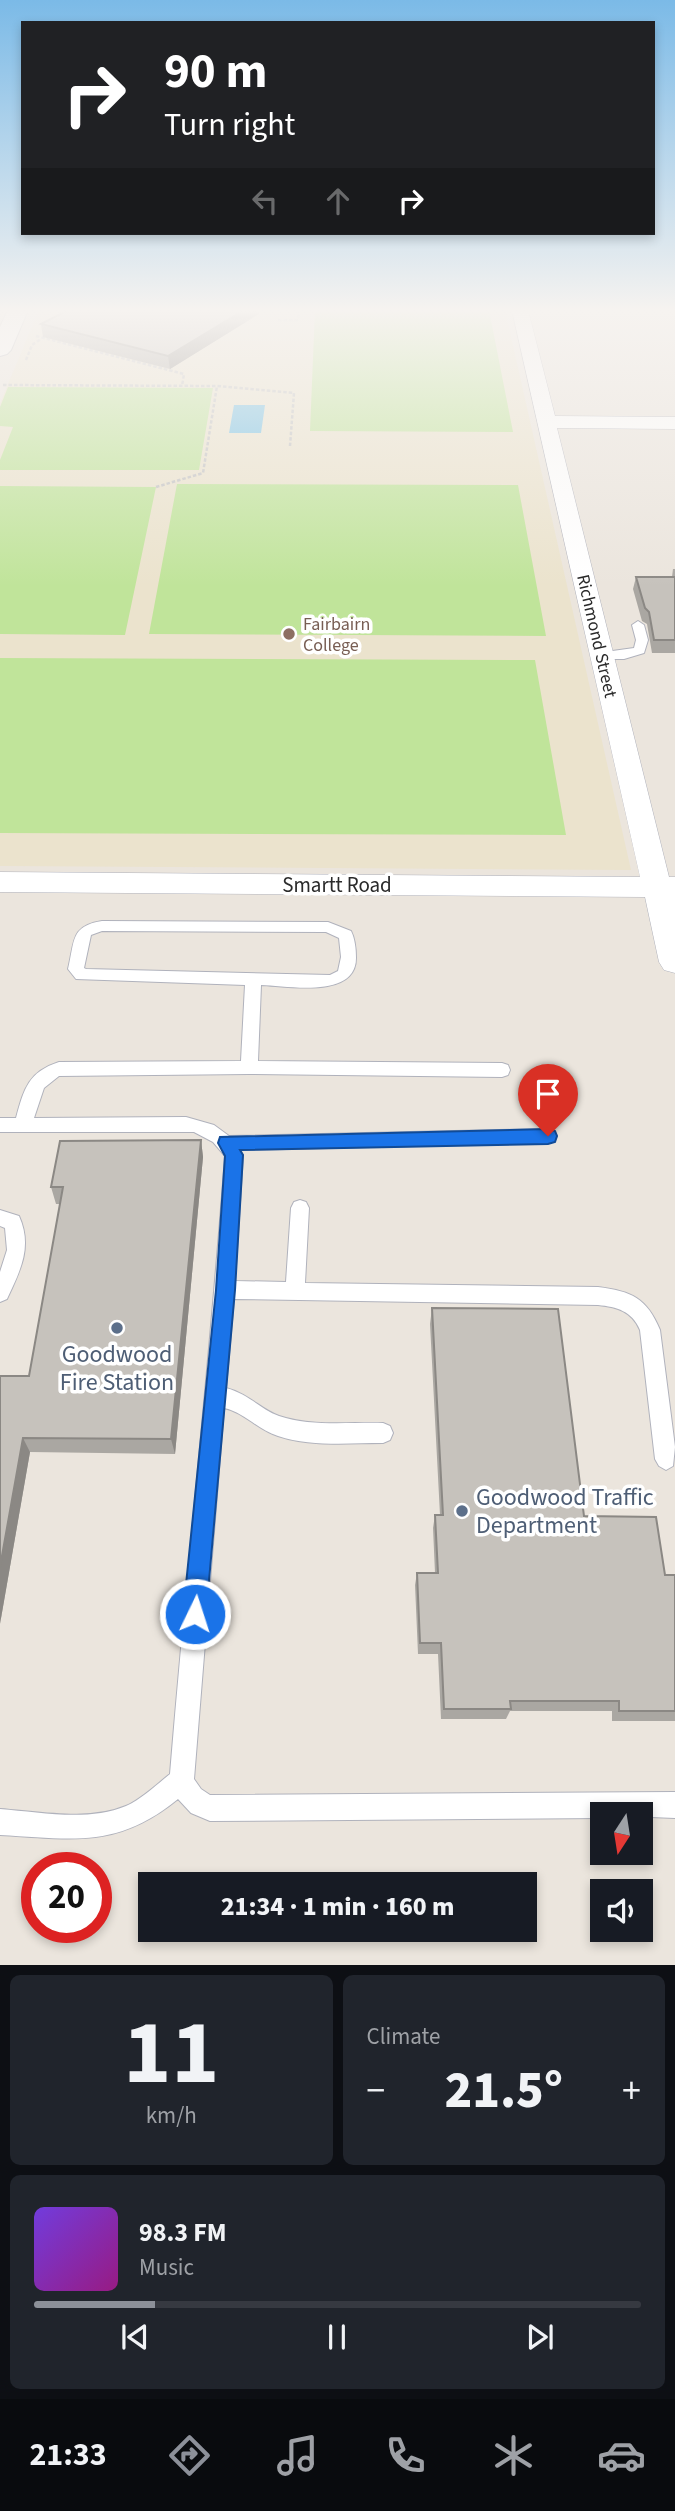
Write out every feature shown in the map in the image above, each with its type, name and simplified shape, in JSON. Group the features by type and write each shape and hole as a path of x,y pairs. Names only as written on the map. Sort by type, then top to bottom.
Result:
{"street":[{"name":"Richmond Street","path":"541,402 602,656 666,887 675,962"},
{"path":"546,422 675,423"},
{"name":"Smartt Road","path":"0,882 666,887"}],"lane":[{"path":"602,656 624,655 640,650 642,640 638,625"},
{"path":"102,926 321,926 336,928 346,935 349,967 339,979 330,981 253,978 93,976 82,975 76,968 84,933 89,928 102,926"},
{"path":"249,1067 253,978"},
{"path":"23,1125 32,1092 39,1078 46,1071 58,1069 249,1067 502,1070"},
{"path":"0,1125 202,1126 216,1133 227,1143 234,1155 225,1290 182,1780 199,1806 675,1805"},
{"path":"227,1143 548,1136"},
{"path":"295,1291 300,1208"},
{"path":"0,1218 12,1222 19,1237 14,1261 0,1293"},
{"path":"225,1290 598,1296 629,1301 646,1318 650,1330 666,1459"},
{"path":"215,1397 231,1398 243,1403 269,1423 295,1430 383,1433"},
{"path":"0,1822 92,1826 122,1820 142,1811 182,1780"}],"path":[{"path":"156,487 203,472 214,402"},
{"path":"290,446 293,402"}],"shaded area":[{"name":"Fairbairn College","path":"526,402 631,870 0,866 0,403"}],"green space":[{"path":"2,402 211,402 199,470 0,470 0,460 13,427 0,426"},
{"path":"311,402 507,402 513,432 310,431"},
{"path":"177,484 518,485 546,636 149,634"},
{"path":"0,486 156,487 125,635 0,634"},
{"path":"0,658 535,660 566,835 0,833"}],"water":[{"path":"234,405 265,405 261,433 229,433"}],"building":[{"path":"636,577 675,577 675,640 654,640 649,612 645,608"},
{"name":"Goodwood Fire Station","path":"201,1140 171,1439 23,1438 0,1567 0,1376 29,1376 63,1187 51,1187 60,1141"},
{"name":"Goodwood Traffic Department","path":"432,1308 558,1309 584,1516 656,1517 665,1575 675,1575 675,1711 619,1711 619,1701 510,1701 511,1709 444,1709 441,1643 420,1643 417,1573 438,1573 435,1515 443,1515"}],"place":[{"name":"Fairbairn College","path":"289,634"},
{"name":"Goodwood Fire Station","path":"117,1328"},
{"name":"Goodwood Traffic Department","path":"462,1511"}],"route":[{"path":"195,1614 225,1290 234,1155 227,1143 548,1136"}]}
